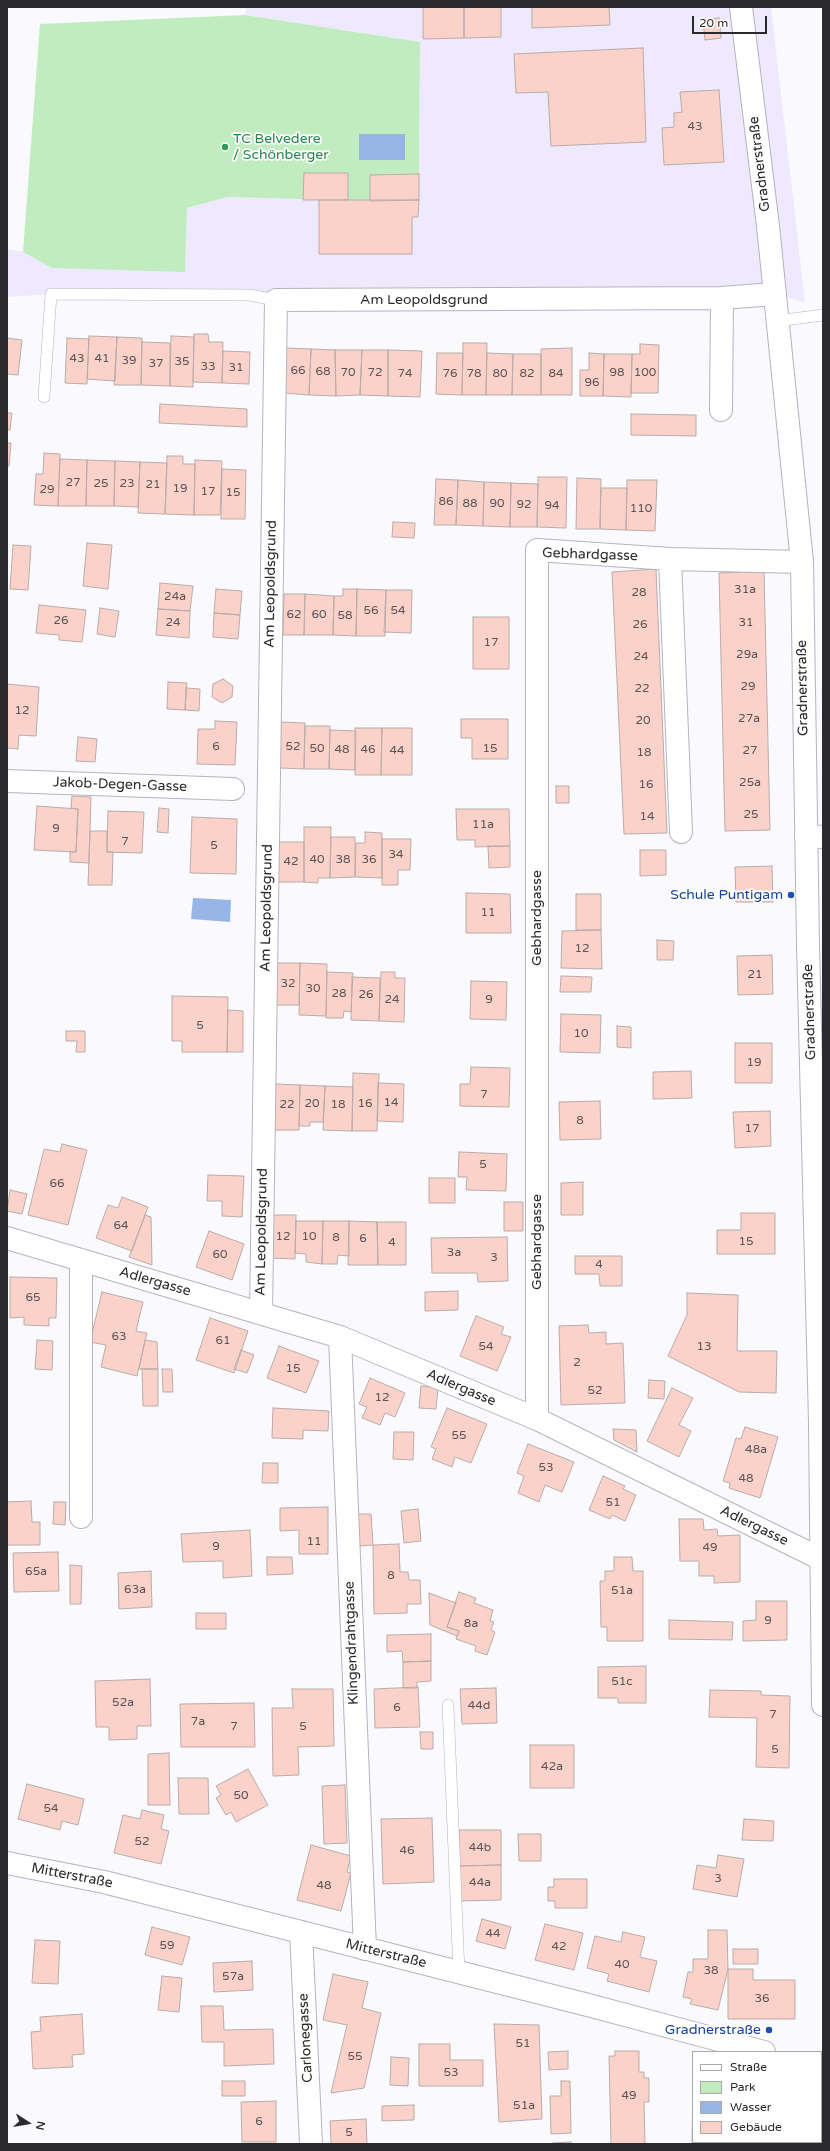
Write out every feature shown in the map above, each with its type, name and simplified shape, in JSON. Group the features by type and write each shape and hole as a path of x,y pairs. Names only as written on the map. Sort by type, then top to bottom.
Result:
{"street":[{"name":"Gradnerstraße","path":"741,7 777,321 802,562 814,837 820,1268 823,1705"},
{"name":"Am Leopoldsgrund","path":"261,1313 276,300 722,298 774,294"},
{"path":"721,410 722,298"},
{"name":"Gebhardgasse","path":"537,1419 537,550 670,559 802,562"},
{"path":"670,559 681,832"},
{"name":"Jakob-Degen-Gasse","path":"7,781 233,789"},
{"name":"Adlergasse","path":"7,1238 340,1337 537,1419 822,1560"},
{"path":"81,1260 81,1518"},
{"name":"Klingendrahtgasse","path":"340,1337 365,1949"},
{"name":"Mitterstraße","path":"7,1863 104,1882 760,2051"},
{"name":"Carlonegasse","path":"301,1932 312,2144"}],"lane":[{"path":"44,397 51,294 249,295 276,300"},
{"path":"777,321 823,315"},
{"path":"448,1705 459,1973"}],"shaded area":[{"path":"246,7 771,7 805,302 774,294 51,294 7,297 7,249 23,252 52,268 185,271 187,208 228,197 370,201 419,174 420,42 245,15"}],"green space":[{"name":"TC Belvedere / Schönberger","path":"245,15 420,42 419,174 370,201 228,197 187,208 185,272 52,268 23,252 40,24"},
{"path":"822,2089 823,2089 823,2144 822,2143"}],"water":[{"path":"359,134 405,134 405,160 359,160"},
{"path":"193,898 231,900 230,922 191,919"}],"building":[{"path":"423,7 464,7 464,38 423,39"},
{"path":"464,7 501,7 501,37 464,38"},
{"path":"532,7 609,7 610,25 532,28"},
{"path":"719,18 721,38 705,40 703,20"},
{"path":"643,48 646,142 551,146 548,92 516,93 514,54"},
{"path":"719,90 724,162 664,165 662,128 674,127 674,113 682,112 680,92"},
{"path":"304,173 348,173 348,200 303,200"},
{"path":"419,174 419,200 370,201 370,175"},
{"path":"319,200 419,200 418,217 412,217 412,254 319,254"},
{"path":"194,334 208,334 209,342 223,342 222,383 193,382"},
{"path":"89,336 117,337 115,381 87,379"},
{"path":"171,336 194,337 193,387 170,386"},
{"path":"117,337 142,338 141,385 114,385"},
{"path":"7,338 22,340 18,375 7,374"},
{"path":"67,338 89,339 87,384 65,383"},
{"path":"142,342 170,343 170,386 141,385"},
{"path":"463,343 487,343 486,395 462,395"},
{"path":"640,344 659,345 658,393 631,393 632,354 640,354"},
{"path":"286,348 311,349 309,395 284,393"},
{"path":"572,348 572,395 541,395 541,349"},
{"path":"311,349 335,350 336,396 309,395"},
{"path":"335,350 362,350 360,395 336,396"},
{"path":"362,350 388,350 388,396 360,395"},
{"path":"388,350 422,351 420,397 388,396"},
{"path":"223,351 250,352 249,384 222,383"},
{"path":"437,353 463,353 462,395 436,394"},
{"path":"487,353 513,354 512,395 486,395"},
{"path":"589,353 604,354 603,396 580,396 580,370 589,370"},
{"path":"513,354 541,354 541,395 512,395"},
{"path":"604,354 632,354 631,397 603,396"},
{"path":"160,404 247,409 247,427 159,423"},
{"path":"7,413 12,413 10,430 7,430"},
{"path":"631,414 696,415 696,436 631,435"},
{"path":"7,443 11,443 9,466 7,466"},
{"path":"44,453 60,454 58,506 34,505 36,474 43,474"},
{"path":"167,456 183,456 183,464 195,464 194,515 165,514"},
{"path":"60,459 87,460 86,506 58,506"},
{"path":"87,460 115,461 114,506 86,506"},
{"path":"195,460 222,461 220,515 194,515"},
{"path":"115,461 140,462 138,507 114,506"},
{"path":"140,462 167,463 165,514 138,513"},
{"path":"222,469 246,470 245,519 221,519"},
{"path":"538,477 567,477 566,528 537,527"},
{"path":"577,478 601,479 600,529 576,529"},
{"path":"436,479 458,480 456,525 434,525"},
{"path":"458,480 484,482 483,526 456,525"},
{"path":"627,480 657,480 655,531 626,530"},
{"path":"484,482 511,483 510,527 483,526"},
{"path":"511,483 538,484 537,527 510,527"},
{"path":"601,488 627,488 626,530 600,529"},
{"path":"393,522 415,523 414,538 392,537"},
{"path":"87,543 112,545 108,589 83,586"},
{"path":"13,545 31,546 28,590 10,589"},
{"path":"656,569 667,833 624,834 612,572"},
{"path":"764,571 770,830 725,831 719,573"},
{"path":"160,583 193,586 190,611 158,609"},
{"path":"216,589 242,591 240,615 214,613"},
{"path":"343,589 357,589 356,636 333,635 334,596 343,596"},
{"path":"357,589 386,590 385,636 356,636"},
{"path":"386,590 412,590 411,633 384,632"},
{"path":"284,594 305,594 304,635 283,635"},
{"path":"305,594 334,596 333,635 304,635"},
{"path":"39,605 86,610 82,642 59,640 59,635 36,633"},
{"path":"100,608 119,611 115,637 97,634"},
{"path":"158,609 190,611 189,638 156,635"},
{"path":"214,613 240,615 238,639 213,637"},
{"path":"473,617 509,617 509,669 473,669"},
{"path":"223,679 233,686 232,697 222,703 212,697 213,684"},
{"path":"168,682 187,683 185,710 167,709"},
{"path":"7,684 39,687 36,736 19,735 18,749 7,748"},
{"path":"186,688 200,689 199,711 185,710"},
{"path":"461,719 508,719 508,759 472,759 472,738 461,738"},
{"path":"215,721 237,722 235,765 197,764 198,729 215,729"},
{"path":"281,722 305,723 304,769 280,768"},
{"path":"305,726 330,726 329,769 304,769"},
{"path":"355,728 382,728 381,775 355,775"},
{"path":"382,728 412,728 412,775 381,775"},
{"path":"330,730 356,731 355,770 329,769"},
{"path":"78,737 97,739 95,762 76,761"},
{"path":"556,786 569,786 569,803 556,803"},
{"path":"72,796 91,797 89,863 70,862 70,852 76,852 78,809 71,808"},
{"path":"37,806 78,809 76,852 34,850"},
{"path":"159,808 169,809 168,833 157,832"},
{"path":"456,809 509,809 510,846 475,847 475,840 457,840"},
{"path":"108,811 144,812 142,853 107,852"},
{"path":"192,817 237,819 236,874 190,873"},
{"path":"304,827 331,827 330,878 318,878 318,883 304,882"},
{"path":"90,831 107,831 107,852 113,852 112,885 88,885"},
{"path":"365,832 382,833 382,878 355,877 356,843 365,843"},
{"path":"331,837 355,837 355,877 330,878"},
{"path":"382,839 411,839 410,870 398,870 398,885 382,885"},
{"path":"278,842 304,842 304,882 278,882"},
{"path":"488,846 510,846 510,867 489,868"},
{"path":"640,850 666,850 666,875 640,876"},
{"path":"772,866 773,902 736,902 735,867"},
{"path":"466,893 510,894 511,933 466,933"},
{"path":"576,894 601,894 601,930 576,930"},
{"path":"601,930 602,969 561,968 562,931"},
{"path":"657,940 674,941 673,960 657,960"},
{"path":"772,955 773,994 738,995 737,956"},
{"path":"277,963 300,963 299,1005 276,1005"},
{"path":"300,963 327,964 326,1016 299,1015"},
{"path":"327,972 353,973 351,1012 344,1011 343,1018 326,1018"},
{"path":"381,972 395,972 395,978 405,978 404,1022 379,1021"},
{"path":"561,976 592,977 591,992 560,992"},
{"path":"352,977 380,978 379,1021 351,1020"},
{"path":"471,981 507,982 506,1020 470,1019"},
{"path":"172,996 228,997 227,1052 182,1052 182,1041 172,1041"},
{"path":"228,1010 243,1011 243,1052 227,1052"},
{"path":"561,1014 601,1015 600,1053 560,1052"},
{"path":"617,1026 631,1027 631,1048 617,1047"},
{"path":"66,1031 85,1031 85,1052 76,1052 77,1041 66,1041"},
{"path":"735,1043 772,1043 772,1083 735,1083"},
{"path":"471,1067 510,1068 509,1107 460,1106 460,1084 470,1084"},
{"path":"691,1071 692,1098 653,1099 653,1072"},
{"path":"353,1073 379,1074 377,1131 352,1131"},
{"path":"378,1083 404,1084 403,1122 377,1121"},
{"path":"275,1084 300,1085 299,1130 274,1130"},
{"path":"300,1085 325,1086 323,1122 310,1122 310,1126 299,1126"},
{"path":"325,1086 353,1087 352,1131 323,1130"},
{"path":"600,1101 601,1139 560,1140 559,1102"},
{"path":"770,1111 771,1146 735,1148 733,1112"},
{"path":"62,1144 87,1150 68,1225 28,1215 44,1149 60,1152"},
{"path":"459,1152 507,1154 506,1191 466,1190 467,1177 458,1177"},
{"path":"208,1175 244,1176 242,1217 222,1216 222,1201 207,1201"},
{"path":"429,1178 455,1178 455,1203 429,1203"},
{"path":"583,1182 583,1215 561,1215 561,1183"},
{"path":"10,1190 27,1194 22,1214 7,1211"},
{"path":"122,1197 148,1207 132,1251 96,1238 108,1205 118,1208"},
{"path":"504,1202 523,1202 523,1231 504,1231"},
{"path":"741,1213 775,1213 775,1254 717,1254 717,1230 741,1230"},
{"path":"145,1215 151,1217 152,1265 129,1257"},
{"path":"271,1215 296,1215 295,1259 270,1258"},
{"path":"296,1221 323,1221 322,1264 306,1262 306,1254 295,1253"},
{"path":"323,1221 349,1221 349,1256 338,1255 337,1264 322,1264"},
{"path":"349,1221 377,1222 378,1265 348,1265"},
{"path":"377,1222 406,1222 406,1265 378,1265"},
{"path":"209,1231 244,1244 232,1280 196,1267"},
{"path":"507,1237 508,1281 478,1282 477,1273 432,1273 431,1238"},
{"path":"575,1256 622,1256 622,1286 600,1286 599,1274 575,1274"},
{"path":"10,1277 57,1278 56,1318 49,1318 49,1326 24,1325 24,1317 10,1318"},
{"path":"458,1291 458,1310 425,1311 425,1292"},
{"path":"102,1292 143,1302 136,1331 147,1333 137,1376 101,1367 106,1345 90,1342"},
{"path":"687,1293 738,1295 737,1351 777,1351 776,1393 739,1392 668,1356 687,1315"},
{"path":"476,1316 504,1327 501,1334 511,1337 497,1371 460,1356"},
{"path":"210,1318 248,1331 234,1373 196,1360"},
{"path":"588,1325 589,1333 606,1332 606,1344 623,1343 625,1403 561,1405 559,1326"},
{"path":"37,1340 53,1341 52,1370 35,1369"},
{"path":"145,1340 157,1342 158,1369 139,1369"},
{"path":"279,1346 319,1361 306,1393 267,1378"},
{"path":"241,1350 254,1355 247,1373 234,1369"},
{"path":"142,1369 158,1369 158,1406 143,1406"},
{"path":"162,1369 172,1369 173,1392 163,1392"},
{"path":"370,1378 405,1393 395,1417 385,1413 380,1425 362,1418 367,1407 359,1404"},
{"path":"649,1380 665,1381 664,1399 648,1398"},
{"path":"421,1386 438,1388 436,1409 419,1408"},
{"path":"672,1388 693,1398 679,1425 691,1431 679,1457 647,1441"},
{"path":"273,1408 329,1411 328,1431 303,1430 303,1439 272,1438"},
{"path":"447,1408 487,1424 471,1463 455,1457 452,1467 432,1459 436,1449 431,1447"},
{"path":"745,1427 778,1437 760,1498 729,1488 730,1483 723,1481 736,1438 741,1439"},
{"path":"613,1429 636,1430 637,1452 614,1440"},
{"path":"394,1432 414,1432 413,1460 393,1459"},
{"path":"528,1444 574,1462 562,1492 545,1485 539,1502 518,1493 524,1476 517,1473"},
{"path":"263,1463 278,1463 278,1483 262,1483"},
{"path":"603,1476 625,1486 623,1489 636,1495 625,1521 612,1515 610,1519 589,1510"},
{"path":"31,1501 32,1522 40,1522 40,1545 7,1545 7,1502"},
{"path":"54,1502 66,1502 65,1525 53,1524"},
{"path":"328,1507 328,1554 299,1554 299,1530 280,1531 280,1508"},
{"path":"418,1509 421,1541 404,1543 401,1511"},
{"path":"357,1514 371,1514 373,1545 359,1546"},
{"path":"679,1519 703,1519 704,1530 717,1529 718,1536 740,1535 740,1582 714,1583 714,1576 699,1576 699,1561 680,1561"},
{"path":"250,1530 252,1576 223,1578 223,1561 183,1562 181,1534"},
{"path":"399,1544 400,1572 408,1572 409,1580 420,1580 421,1604 407,1604 407,1613 374,1614 373,1545"},
{"path":"58,1552 59,1591 14,1592 13,1553"},
{"path":"267,1557 292,1557 293,1574 267,1575"},
{"path":"614,1557 632,1557 633,1571 643,1571 643,1641 607,1641 607,1627 601,1627 600,1581 605,1581 605,1571 614,1571"},
{"path":"70,1565 82,1566 81,1604 70,1604"},
{"path":"151,1571 152,1607 119,1609 118,1573"},
{"path":"459,1592 476,1598 474,1603 493,1610 490,1621 494,1622 491,1630 495,1632 487,1655 475,1651 476,1646 456,1639 459,1631 447,1627"},
{"path":"429,1593 456,1603 447,1627 459,1631 457,1636 430,1625"},
{"path":"756,1601 787,1601 787,1640 743,1641 743,1621 756,1620"},
{"path":"196,1613 226,1613 226,1629 196,1629"},
{"path":"669,1620 733,1622 732,1640 669,1639"},
{"path":"431,1634 431,1661 403,1662 402,1651 387,1652 387,1635"},
{"path":"431,1661 431,1681 417,1682 417,1688 403,1688 403,1662"},
{"path":"646,1666 646,1703 618,1703 618,1698 598,1698 598,1667"},
{"path":"150,1679 151,1726 137,1726 137,1739 109,1740 109,1727 96,1727 95,1681"},
{"path":"418,1687 420,1727 375,1728 374,1689"},
{"path":"496,1688 497,1723 462,1724 460,1689"},
{"path":"292,1689 333,1689 334,1746 298,1747 299,1775 273,1776 272,1708 293,1708"},
{"path":"710,1690 761,1691 761,1695 790,1696 789,1768 756,1767 757,1718 709,1717"},
{"path":"254,1703 255,1747 181,1747 180,1704"},
{"path":"420,1732 433,1732 433,1749 421,1749"},
{"path":"530,1745 574,1745 574,1788 530,1788"},
{"path":"169,1753 170,1805 148,1805 148,1754"},
{"path":"248,1769 268,1805 236,1822 231,1812 226,1815 216,1798 221,1795 216,1786"},
{"path":"178,1778 208,1778 209,1814 179,1814"},
{"path":"27,1784 84,1799 78,1825 62,1821 60,1830 18,1819"},
{"path":"345,1785 347,1843 324,1844 322,1786"},
{"path":"142,1810 164,1815 161,1829 169,1831 161,1864 114,1853 123,1815 140,1819"},
{"path":"432,1818 434,1882 383,1884 381,1819"},
{"path":"744,1819 774,1821 773,1841 742,1840"},
{"path":"459,1830 501,1830 501,1865 459,1866"},
{"path":"518,1834 541,1834 541,1861 519,1861"},
{"path":"311,1845 351,1856 347,1872 351,1873 341,1911 297,1900"},
{"path":"718,1855 744,1859 737,1897 693,1889 697,1865 716,1868"},
{"path":"501,1865 501,1900 460,1901 459,1866"},
{"path":"554,1879 587,1879 587,1908 555,1908 555,1901 548,1901 548,1887 554,1887"},
{"path":"482,1919 511,1927 505,1949 476,1941"},
{"path":"545,1924 583,1933 574,1970 535,1960"},
{"path":"152,1927 190,1937 182,1965 145,1955"},
{"path":"708,1930 727,1930 728,1969 718,2010 690,2004 692,1999 683,1997 688,1972 693,1972 693,1959 708,1959"},
{"path":"623,1932 645,1937 640,1957 657,1961 649,1992 607,1981 609,1974 587,1968 595,1936 621,1942"},
{"path":"35,1940 60,1941 58,1984 32,1983"},
{"path":"733,1949 758,1949 758,1964 733,1964"},
{"path":"252,1961 253,1990 214,1992 213,1963"},
{"path":"728,1969 753,1969 753,1980 795,1980 795,2019 728,2019"},
{"path":"333,1974 368,1982 362,2008 381,2013 364,2088 331,2093 347,2025 323,2020"},
{"path":"162,1976 182,1978 179,2012 158,2010"},
{"path":"201,2006 223,2006 224,2030 273,2029 274,2064 224,2066 224,2042 202,2042"},
{"path":"82,2014 84,2054 72,2055 73,2067 33,2069 31,2032 41,2031 40,2017"},
{"path":"494,2024 539,2025 542,2119 499,2122"},
{"path":"419,2044 450,2044 450,2060 483,2060 483,2086 419,2086"},
{"path":"568,2051 568,2069 549,2070 548,2052"},
{"path":"615,2051 639,2051 639,2072 644,2072 644,2078 649,2078 649,2102 644,2102 645,2144 611,2144 609,2056 615,2056"},
{"path":"391,2057 409,2058 408,2086 390,2085"},
{"path":"222,2081 245,2081 245,2096 222,2096"},
{"path":"561,2081 570,2081 571,2133 551,2134 550,2096 561,2096"},
{"path":"276,2101 276,2142 242,2142 241,2102"},
{"path":"414,2105 414,2120 382,2121 382,2106"},
{"path":"366,2119 367,2144 331,2144 330,2121"},
{"path":"571,2142 571,2144 552,2144 552,2143"},
{"path":"692,2143 737,2143 737,2144"}],"place":[{"name":"TC Belvedere / Schönberger","path":"225,147"},
{"name":"Schule Puntigam","path":"791,895"},
{"name":"Gradnerstraße","path":"769,2030"}]}
